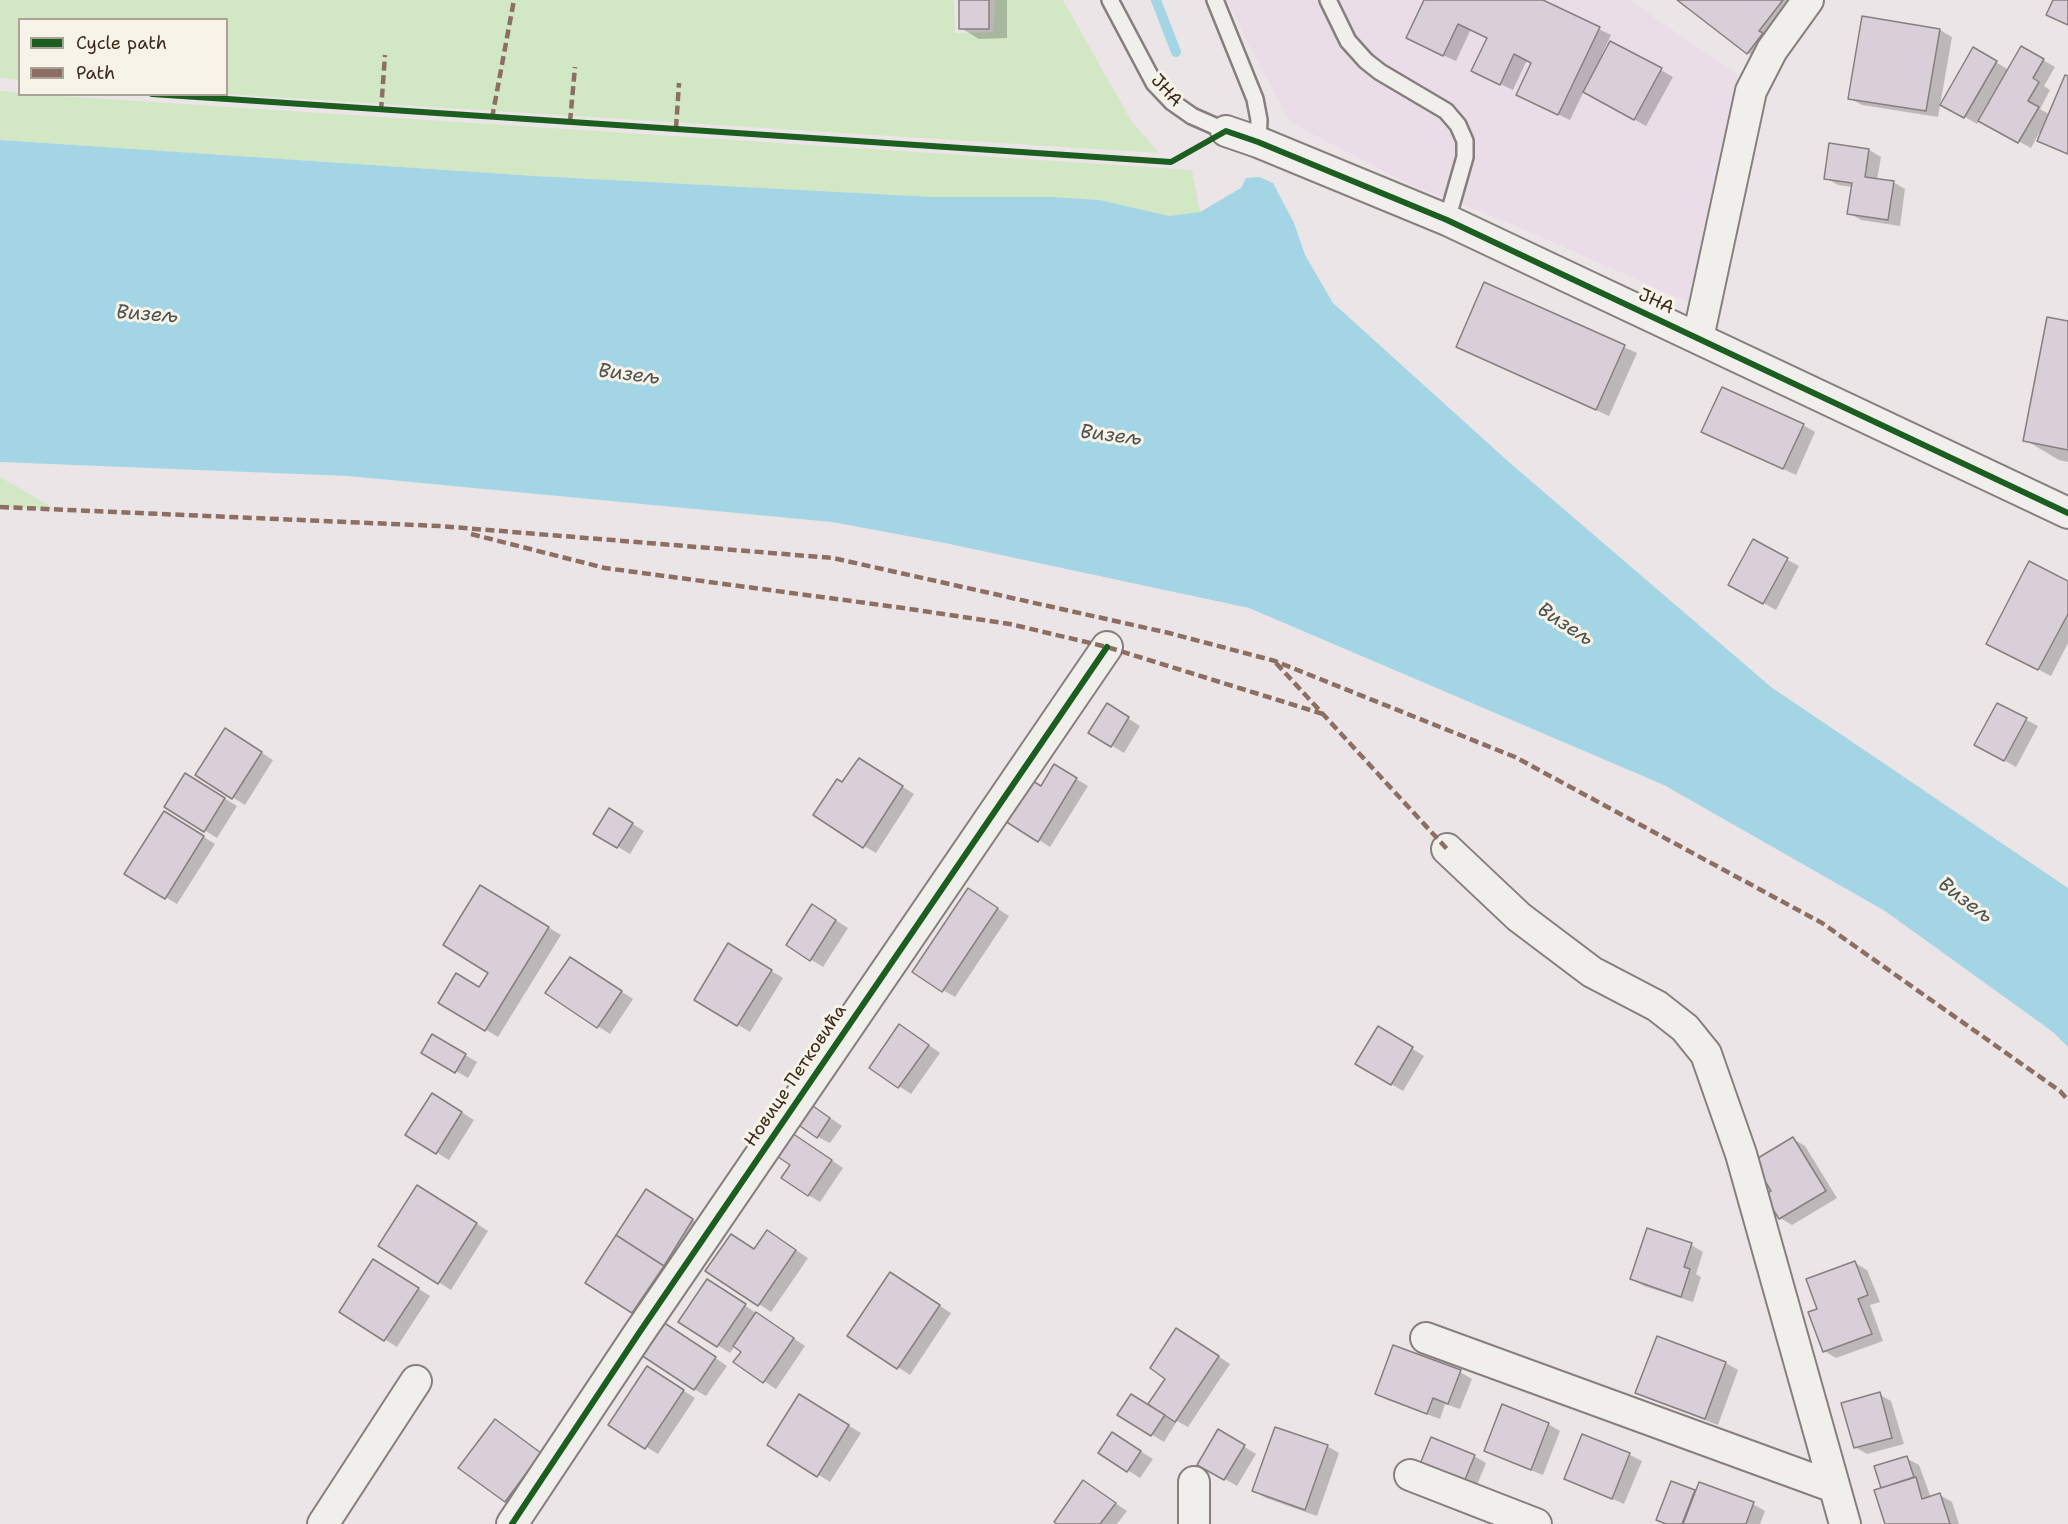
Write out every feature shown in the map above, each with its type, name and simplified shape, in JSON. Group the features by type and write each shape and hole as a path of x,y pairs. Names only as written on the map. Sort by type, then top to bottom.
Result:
{"street":[{"path":"1698,338 1751,91 1768,56 1808,0"},
{"name":"ЈНА","path":"1226,131 1447,220 2068,513"},
{"name":"Новице Петковића","path":"512,1524 639,1333 1107,647"},
{"path":"1447,849 1519,917 1592,972 1657,1006 1685,1028 1706,1054 1741,1154 1845,1524"},
{"path":"1426,1338 1834,1487"},
{"path":"323,1524 416,1381"},
{"path":"1410,1475 1536,1524"},
{"path":"1194,1482 1194,1524"}],"lane":[{"name":"ЈНА","path":"1110,0 1155,82 1172,102 1226,131"},
{"path":"1215,0 1255,99 1259,120 1258,142"},
{"path":"1328,0 1347,41 1366,61 1380,72 1446,111 1458,125 1465,141 1465,156 1447,220"}],"shaded area":[{"path":"1227,0 1629,0 1738,75 1690,303 1500,219 1413,186 1291,123"}],"green space":[{"path":"0,0 954,0 955,33 993,32 995,0 1063,0 1132,122 1159,153 228,94 228,18 18,18 18,80 0,78"},
{"path":"0,91 18,93 18,96 61,96 1192,170 1200,212 1169,216 1100,200 1051,197 933,197 535,176 0,140"},
{"path":"0,477 55,509 0,507"}],"water":[{"name":"Визељ","path":"0,140 535,176 933,197 1051,197 1100,200 1169,216 1200,212 1241,188 1246,178 1259,177 1273,183 1294,223 1305,255 1333,303 1510,463 1771,687 2068,888 2068,1047 2053,1032 1885,911 1664,785 1249,608 945,543 832,522 348,476 0,462"}],"building":[{"path":"959,0 989,0 989,29 959,29"},
{"path":"1424,0 1543,0 1600,27 1558,115 1516,95 1531,63 1514,54 1500,85 1471,71 1487,38 1458,24 1443,56 1406,38"},
{"path":"1677,0 1783,0 1759,31 1763,33 1747,54"},
{"path":"2053,0 2068,0 2068,25 2046,15"},
{"path":"1862,16 1940,29 1926,111 1848,99"},
{"path":"1610,41 1662,68 1634,120 1583,92"},
{"path":"2021,46 2044,59 2033,78 2039,82 2028,101 2039,107 2018,143 1978,121"},
{"path":"1973,47 1997,61 1964,118 1940,105"},
{"path":"2065,75 2068,76 2068,154 2037,141"},
{"path":"1829,143 1869,149 1865,177 1894,181 1888,220 1847,214 1852,183 1824,179"},
{"path":"1484,282 1625,345 1596,410 1456,347"},
{"path":"2047,317 2068,321 2068,450 2023,441"},
{"path":"1722,387 1804,424 1783,469 1701,432"},
{"path":"1753,539 1788,558 1763,604 1728,585"},
{"path":"2029,561 2068,581 2068,614 2038,670 1986,644"},
{"path":"1107,703 1129,717 1111,747 1088,733"},
{"path":"1997,703 2027,718 2004,761 1974,745"},
{"path":"225,728 262,752 232,799 195,775"},
{"path":"859,758 903,786 863,848 813,815 837,779 842,782"},
{"path":"1054,764 1077,778 1038,842 1005,821 1031,780 1041,786"},
{"path":"185,773 225,798 204,832 164,807"},
{"path":"609,808 633,823 617,848 593,834"},
{"path":"164,811 204,836 165,899 124,874"},
{"path":"480,885 549,927 485,1031 438,1003 456,973 479,987 488,973 443,945"},
{"path":"968,888 998,908 942,992 912,972"},
{"path":"812,904 836,920 810,961 786,945"},
{"path":"728,943 772,970 737,1026 694,1000"},
{"path":"570,957 622,991 597,1028 545,993"},
{"path":"899,1024 929,1045 898,1088 869,1068"},
{"path":"1378,1026 1413,1047 1391,1085 1355,1064"},
{"path":"432,1034 466,1054 455,1073 421,1053"},
{"path":"432,1093 462,1112 436,1154 405,1135"},
{"path":"806,1101 830,1118 817,1138 793,1121"},
{"path":"786,1129 832,1160 808,1196 781,1178 790,1165 771,1152"},
{"path":"1793,1137 1826,1191 1779,1219 1764,1195 1771,1191 1753,1161"},
{"path":"417,1185 477,1223 438,1284 378,1246"},
{"path":"646,1189 693,1219 664,1266 616,1235"},
{"path":"1647,1228 1692,1243 1684,1267 1690,1269 1681,1297 1630,1279"},
{"path":"767,1230 796,1250 758,1306 705,1271 731,1234 754,1249"},
{"path":"616,1235 664,1266 632,1313 585,1283"},
{"path":"373,1259 419,1288 384,1341 339,1312"},
{"path":"1855,1261 1868,1295 1858,1299 1872,1334 1823,1352 1808,1312 1817,1309 1806,1279"},
{"path":"890,1272 940,1305 897,1369 847,1336"},
{"path":"707,1279 746,1304 717,1347 678,1322"},
{"path":"756,1312 794,1338 763,1383 733,1362 741,1352 733,1346"},
{"path":"663,1322 716,1357 694,1390 641,1355"},
{"path":"1176,1328 1219,1356 1175,1422 1148,1404 1165,1379 1150,1368"},
{"path":"1657,1336 1726,1362 1705,1419 1635,1393"},
{"path":"1393,1345 1461,1370 1448,1404 1433,1398 1427,1414 1375,1394"},
{"path":"647,1366 684,1390 645,1449 608,1425"},
{"path":"1880,1392 1892,1438 1854,1448 1841,1403"},
{"path":"799,1394 849,1425 817,1477 767,1445"},
{"path":"1131,1394 1165,1415 1151,1436 1117,1415"},
{"path":"1502,1404 1549,1423 1531,1470 1484,1451"},
{"path":"495,1419 541,1453 505,1502 458,1468"},
{"path":"1275,1427 1328,1445 1305,1510 1252,1491"},
{"path":"1218,1429 1245,1445 1224,1480 1197,1465"},
{"path":"1112,1432 1141,1451 1127,1472 1098,1453"},
{"path":"1582,1434 1630,1453 1612,1499 1564,1479"},
{"path":"1431,1437 1475,1455 1462,1487 1418,1469"},
{"path":"1907,1456 1914,1477 1881,1488 1874,1466"},
{"path":"1916,1477 1922,1499 1940,1493 1950,1524 1885,1524 1874,1490"},
{"path":"1083,1480 1116,1503 1100,1524 1057,1524 1054,1522"},
{"path":"1671,1481 1695,1490 1682,1524 1666,1524 1656,1520"},
{"path":"1699,1482 1754,1502 1746,1524 1683,1524"}],"waterway":[{"path":"1156,0 1176,52"}],"marked path":[{"path":"492,118 514,0"},
{"path":"381,111 385,55"},
{"path":"570,122 575,67"},
{"path":"676,128 679,83"},
{"path":"0,507 439,526 833,558 1169,633 1275,661 1515,757 1822,923 2060,1091 2068,1100"},
{"path":"471,534 605,568 1010,624 1107,647 1323,714"},
{"path":"1276,663 1447,849"}],"cycle path":[{"path":"182,96 1171,162 1226,131 1447,220 2068,513"},
{"path":"512,1524 639,1333 1107,647"}]}
